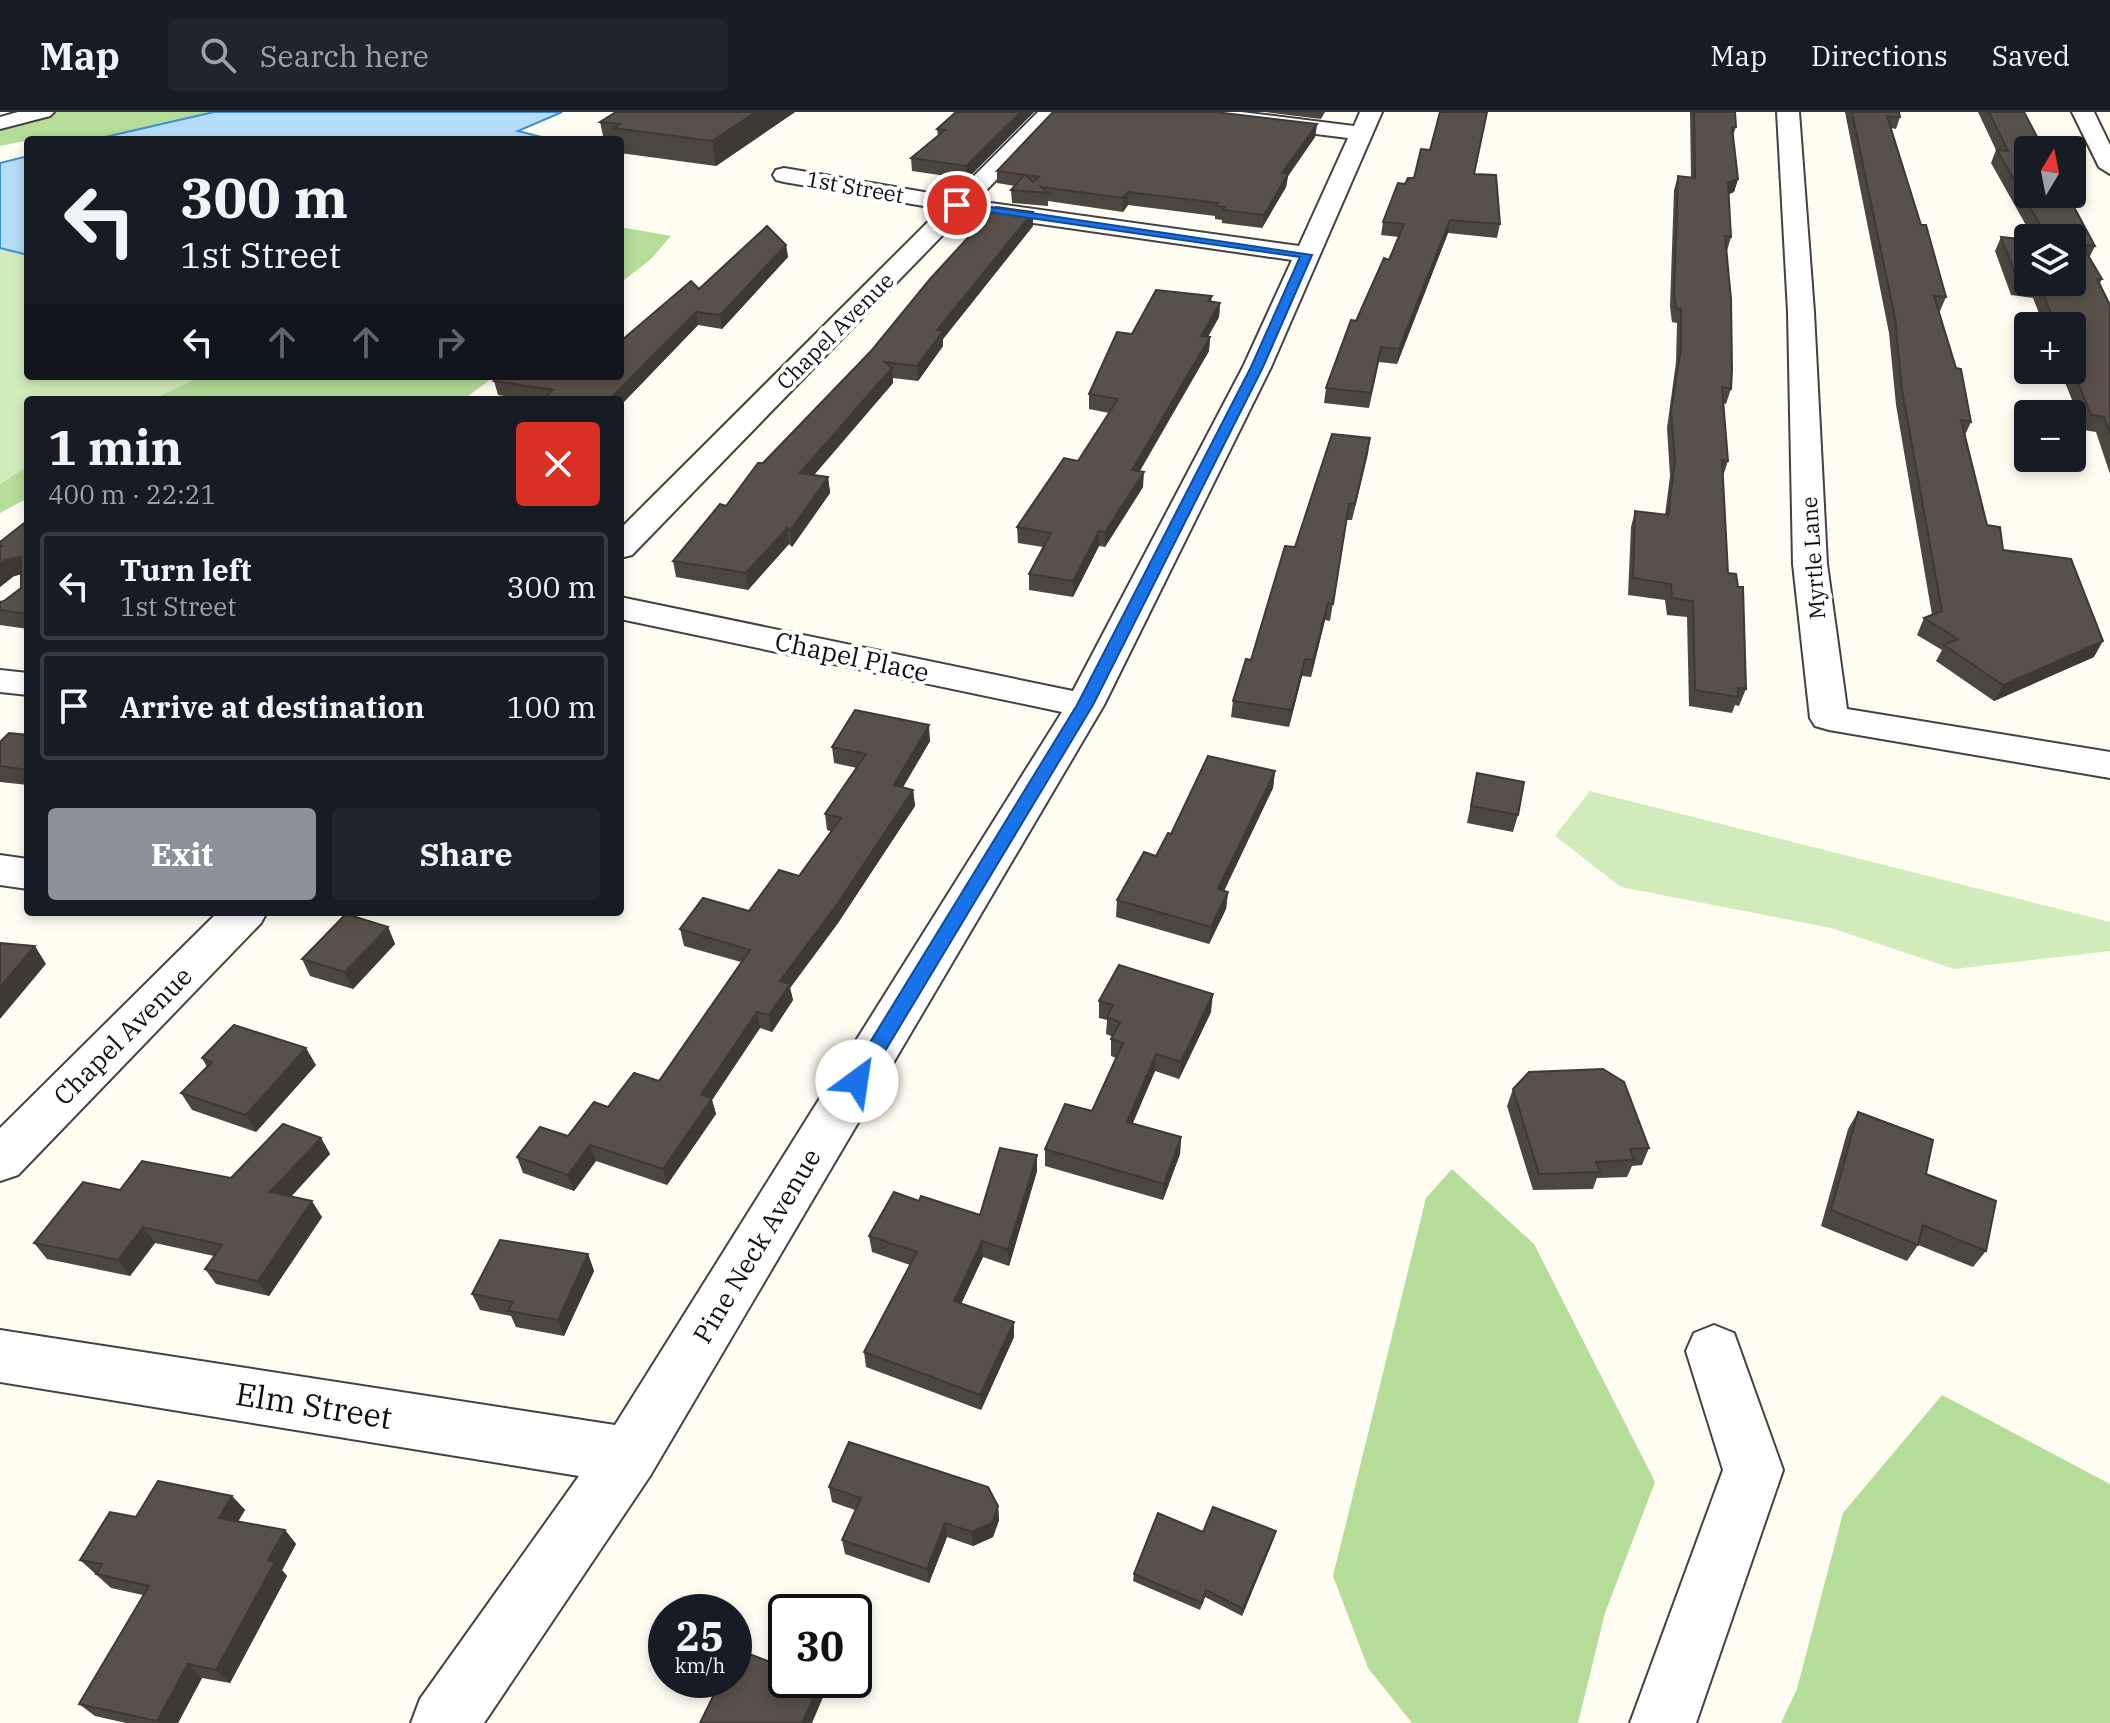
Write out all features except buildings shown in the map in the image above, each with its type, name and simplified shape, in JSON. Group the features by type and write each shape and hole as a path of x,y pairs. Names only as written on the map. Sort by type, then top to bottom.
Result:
{"street":[{"path":"0,123 43,112"},
{"name":"Chapel Avenue","path":"624,544 1050,112"},
{"path":"1189,112 1366,122"},
{"name":"Myrtle Lane","path":"1788,112 1801,312 1810,564 1829,718 2110,765"},
{"path":"2083,112 2110,167"},
{"name":"Pine Neck Avenue","path":"444,1723 629,1456 1085,705 1257,367 1366,122"},
{"name":"1st Street","path":"784,175 957,205 1307,255"},
{"name":"Chapel Place","path":"624,609 1085,705"},
{"path":"0,681 24,684"},
{"path":"0,870 24,873"},
{"name":"Chapel Avenue","path":"0,1160 241,916"},
{"path":"1663,1723 1753,1470 1714,1351"},
{"name":"Elm Street","path":"0,1356 629,1456"}],"green space":[{"path":"56,112 214,112 108,136 24,136 24,141 0,146 0,127"},
{"path":"624,228 671,236 650,260 624,280"},
{"path":"0,248 24,254 24,380 194,380 160,396 24,396 24,469 0,484"},
{"path":"194,380 490,380 468,396 160,396"},
{"path":"24,469 24,500 0,513 0,484"},
{"path":"1590,791 2110,922 2110,951 1954,969 1831,928 1621,887 1555,836"},
{"path":"1452,1169 1534,1244 1655,1482 1605,1613 1578,1723 1412,1723 1368,1668 1333,1576 1426,1198"},
{"path":"1942,1395 2110,1484 2110,1723 1781,1723 1797,1689 1843,1513"}],"water":[{"path":"214,112 562,112 518,131 537,136 109,136"},
{"path":"24,157 24,254 0,248 0,163"}],"route":[{"path":"857,1081 1085,705 1257,367 1307,255 957,205"}]}
